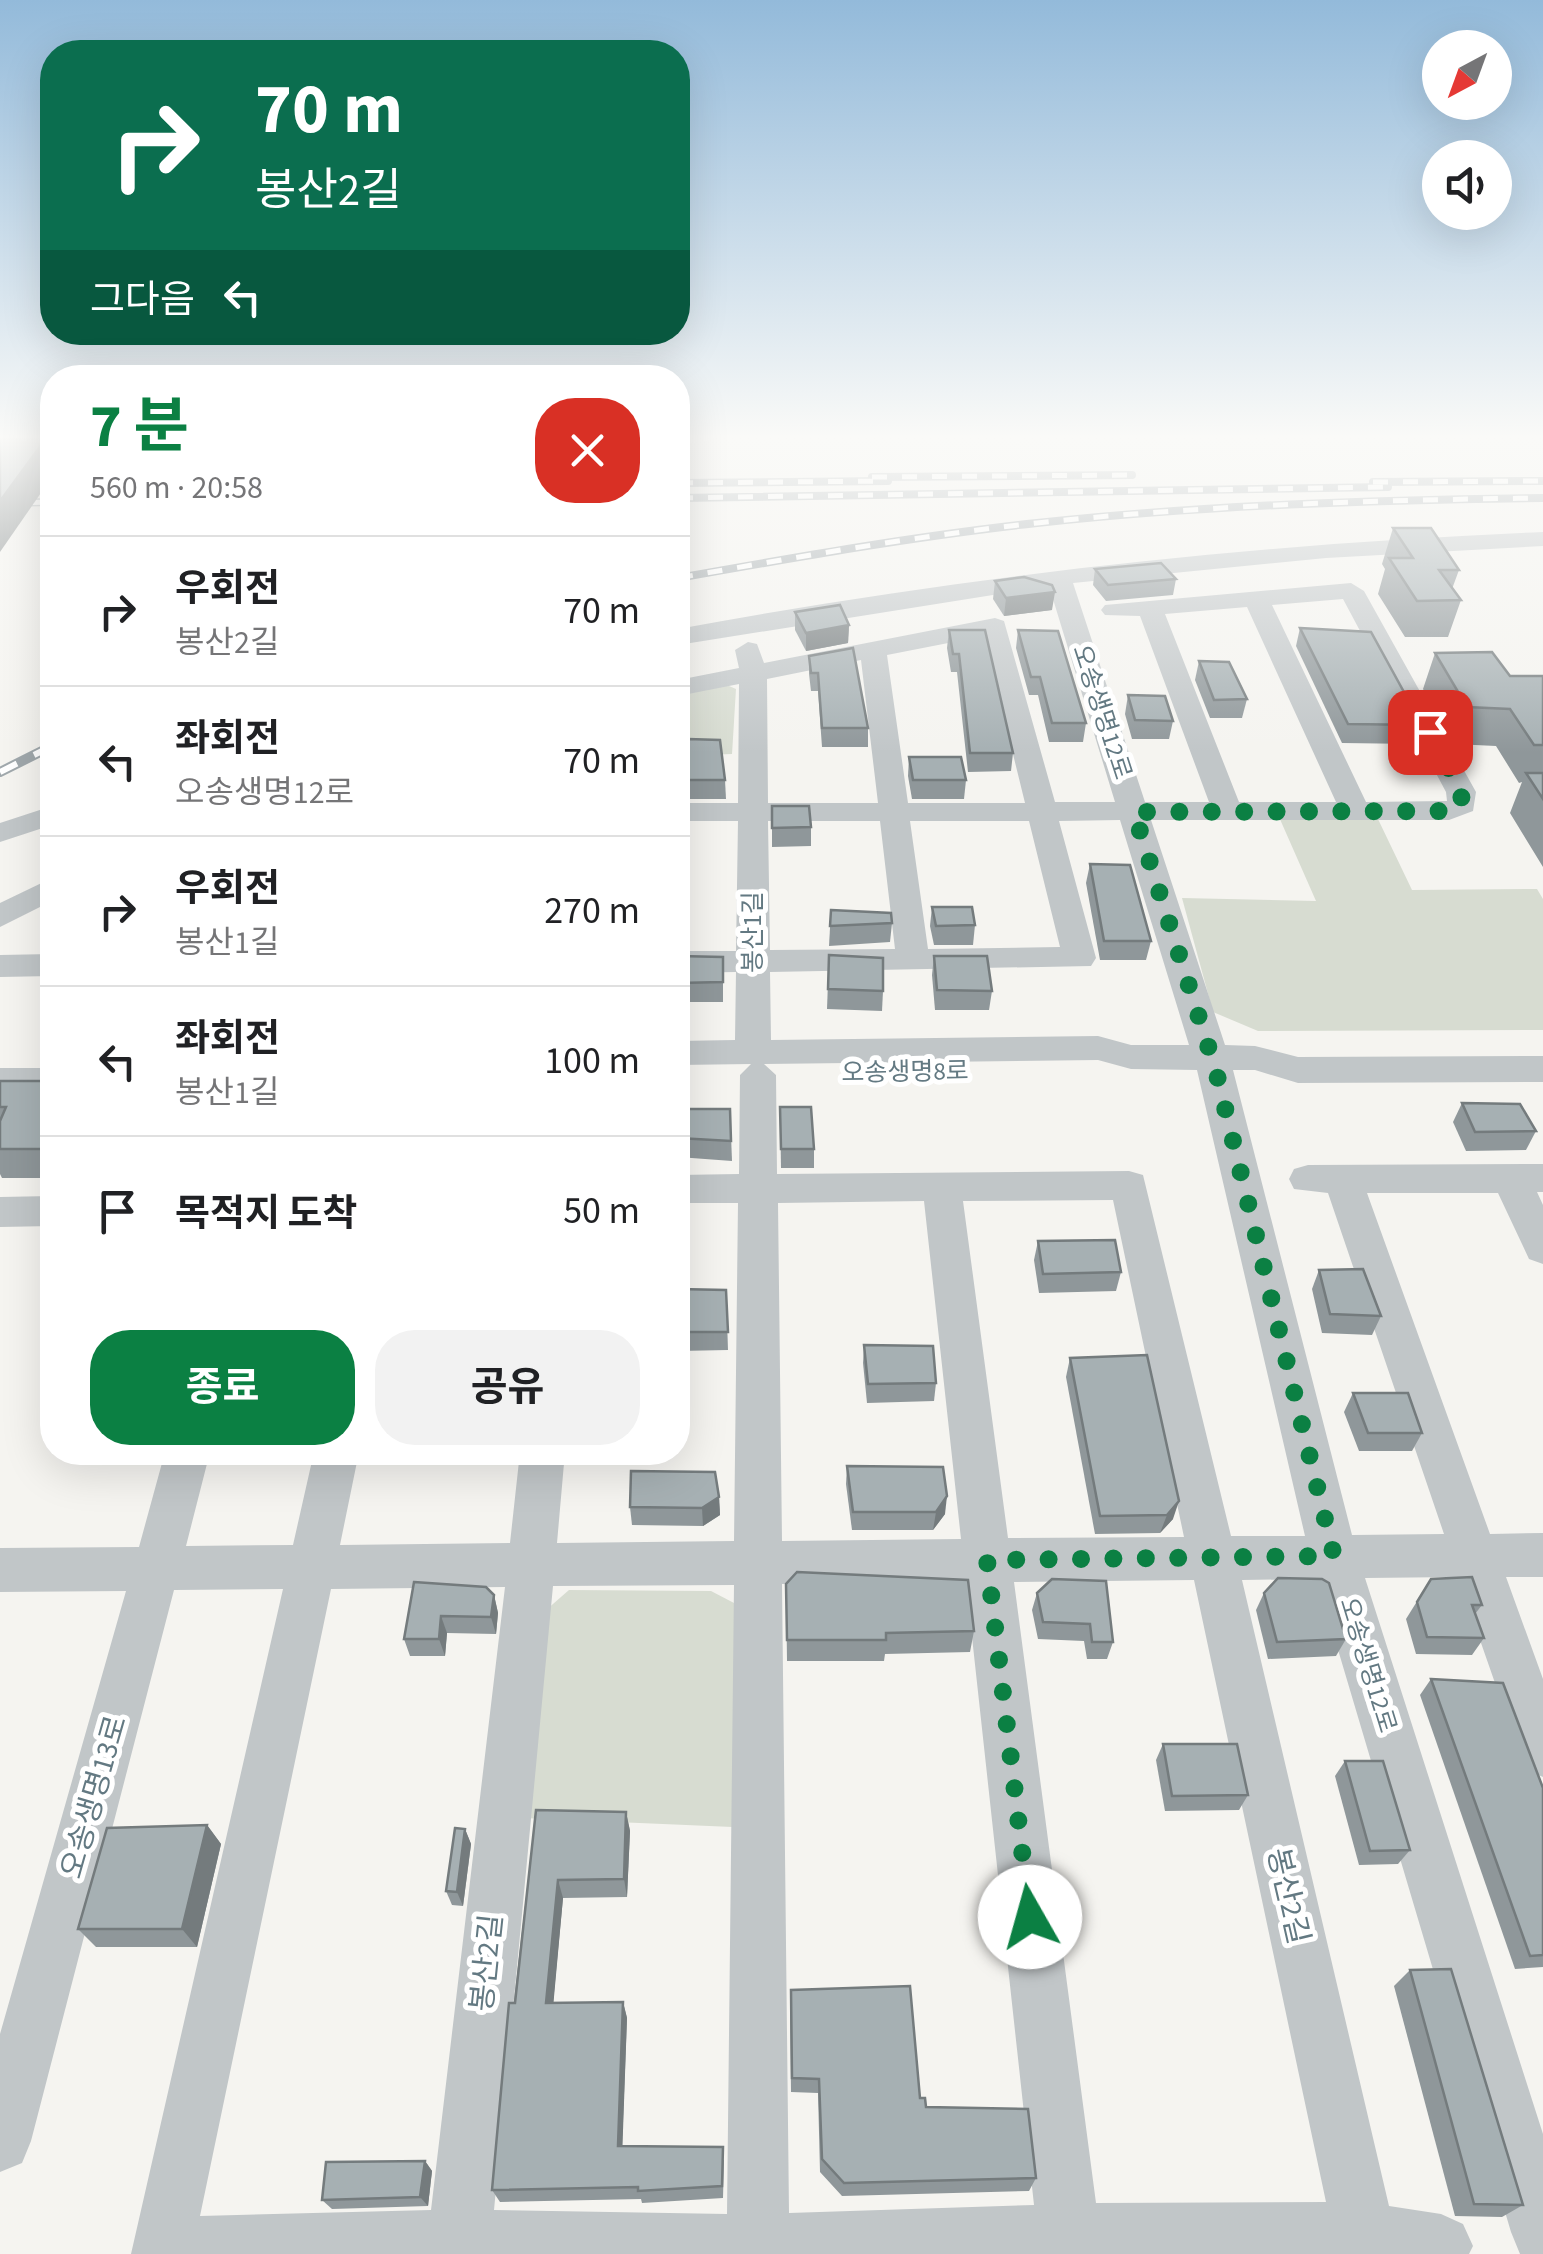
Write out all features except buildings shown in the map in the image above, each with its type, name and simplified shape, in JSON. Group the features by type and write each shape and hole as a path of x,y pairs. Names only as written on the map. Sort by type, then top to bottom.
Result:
{"street":[{"path":"690,635 1058,576 1226,557 1487,542"},
{"name":"오송생명12로","path":"1058,576 1212,1058 1334,1556 1543,2232"},
{"path":"690,812 1449,811 1462,805 1461,792 1358,597 1343,589 1114,610"},
{"path":"1256,598 1355,811"},
{"path":"1150,608 1226,811"},
{"name":"봉산1길","path":"742,625 753,673 753,962 761,1186"},
{"path":"690,686 994,626 1038,812 1079,958 690,962"},
{"path":"873,650 913,960"},
{"path":"0,834 40,820"},
{"path":"0,917 40,895"},
{"path":"0,966 40,965"},
{"name":"오송생명8로","path":"690,1055 756,1064 1108,1068 1130,1057 1255,1058 1285,1050 1543,1044"},
{"name":"오송생명8로","path":"1255,1058 1298,1070 1543,1069"},
{"path":"0,1059 40,1059"},
{"name":"오송생명8로","path":"690,1074 756,1064"},
{"path":"0,1081 40,1081"},
{"path":"1543,1248 1527,1178 1325,1180 1476,1556 1543,1752"},
{"name":"봉산2길","path":"942,1189 1130,1185 1364,2233"},
{"path":"758,2250 756,1562 761,1186"},
{"path":"690,1189 942,1189 1069,2234"},
{"path":"0,1212 40,1211"},
{"name":"오송생명13로","path":"4,2108 185,1465"},
{"path":"334,1465 160,2252 458,2242 758,2250 1069,2234 1364,2233 1442,2246"},
{"name":"봉산2길","path":"458,2242 541,1465"},
{"path":"0,1570 1543,1555"}],"shaded area":[{"path":"720,682 736,689 732,754 690,756 690,688"},
{"path":"1279,817 1377,817 1412,890 1537,889 1543,899 1543,1030 1258,1031 1213,1012 1182,898 1316,901"},
{"path":"569,1590 711,1591 757,1615 756,1828 523,1818 545,1611"}],"railway":[{"path":"690,576 894,542"},
{"path":"0,772 40,752"}],"route":[{"path":"1030,1917 987,1560 1334,1556 1216,1071 1134,812 1449,811 1462,805 1461,792 1430,732"}]}
